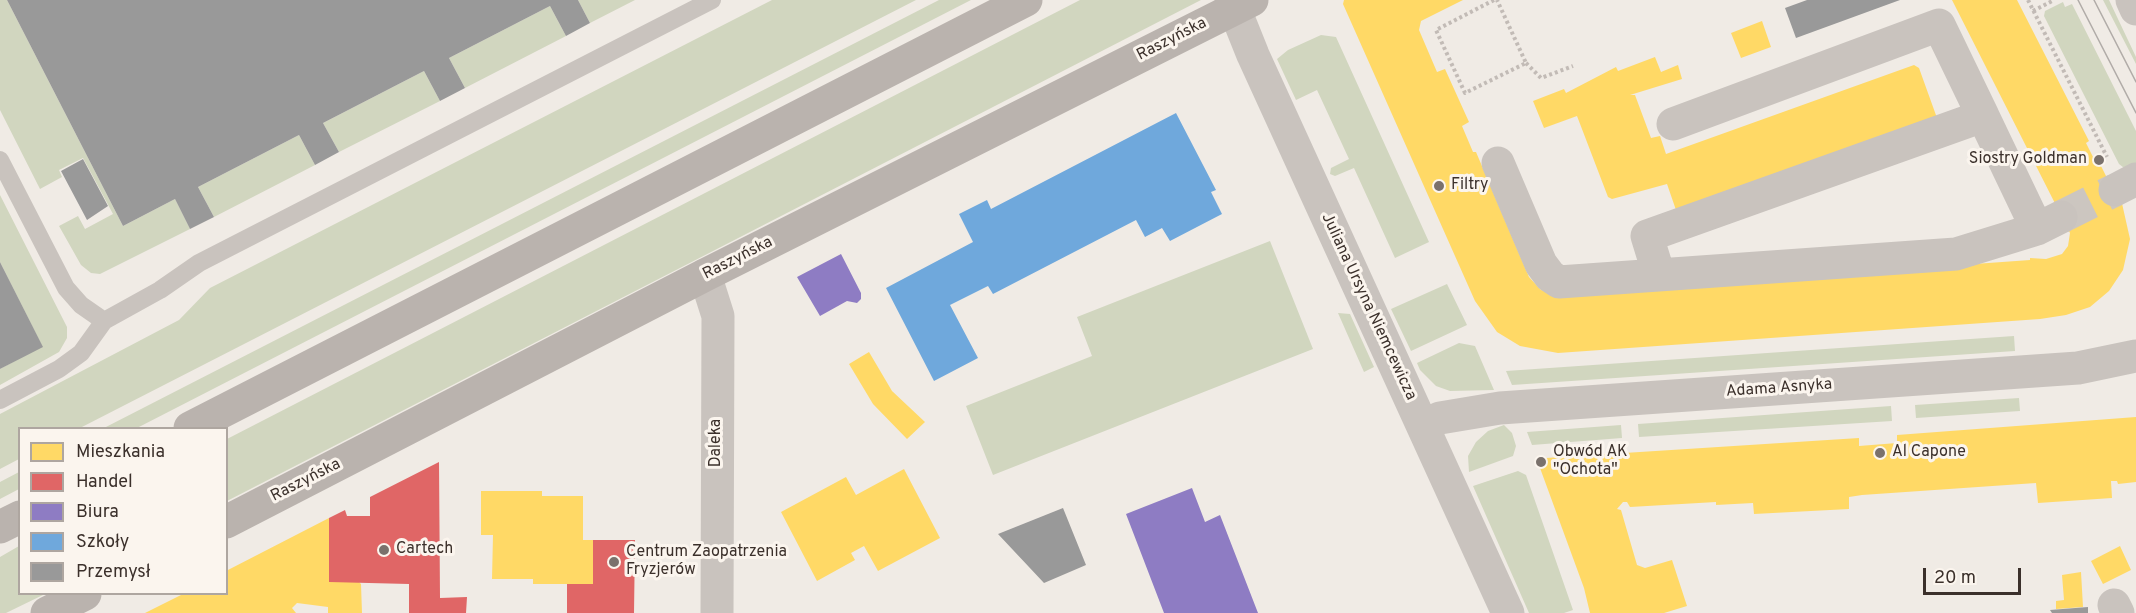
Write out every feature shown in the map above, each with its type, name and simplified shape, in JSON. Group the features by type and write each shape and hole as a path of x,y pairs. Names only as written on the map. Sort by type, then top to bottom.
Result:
{"main road":[{"path":"194,427 1026,0"},
{"name":"Raszyńska","path":"228,521 1239,3"},
{"path":"0,527 18,518"},
{"path":"47,613 83,595"}],"street":[{"path":"2132,0 2136,9"},
{"name":"Juliana Ursyna Niemcewicza","path":"1239,3 1508,613"},
{"path":"1498,163 1541,264 1558,282 1956,254 2049,223 1983,116 1939,25 1673,124"},
{"path":"1659,275 1647,236 1983,116"},
{"name":"Daleka","path":"705,275 718,316 717,613"},
{"name":"Adama Asnyka","path":"1424,426 1440,418 1500,408 2078,368 2136,356"}],"lane":[{"path":"0,399 58,369 81,353 104,321 160,290 199,263 712,0"},
{"path":"0,160 66,288 81,305 104,321"}],"path":[{"path":"1526,63 1465,93 1436,30 1496,0 1526,63 1541,78 1573,66"},
{"path":"2028,0 2124,185"},
{"path":"2033,11 2054,0"}],"green space":[{"path":"0,0 7,0 123,226 175,199 190,229 100,274 91,273 81,265 59,226 78,216 85,229 113,214 83,158 59,170 62,177 40,189 0,110"},
{"path":"578,0 635,0 590,23"},
{"path":"772,0 916,0 82,427 18,427 18,460 0,469 0,414 179,320 210,288"},
{"path":"939,0 971,0 139,427 106,427"},
{"path":"1080,0 1201,0 228,500 228,438"},
{"path":"2103,0 2109,0 2136,57 2136,64"},
{"path":"2063,2 2065,7 2072,4 2136,131 2136,166 2128,171 2119,164 2044,16 2045,11"},
{"path":"550,6 566,36 465,88 449,58"},
{"path":"1321,35 1336,37 1429,242 1395,258 1354,168 1335,176 1330,174 1331,168 1349,159 1317,90 1296,100 1277,59 1288,50"},
{"path":"424,71 440,101 339,152 323,123"},
{"path":"299,135 315,165 214,217 198,187"},
{"path":"0,195 67,327 67,338 59,352 0,385 0,369 42,346 0,262"},
{"path":"1270,241 1313,349 993,475 966,406 1092,356 1077,317"},
{"path":"1447,284 1467,325 1411,351 1391,309"},
{"path":"1338,313 1350,314 1374,367 1364,372"},
{"path":"2014,336 2015,351 1512,385 1506,371"},
{"path":"1459,343 1475,346 1494,390 1450,391 1436,386 1420,370 1417,363"},
{"path":"2019,398 2020,411 1916,418 1915,405"},
{"path":"1891,406 1892,421 1639,437 1638,424"},
{"path":"1504,425 1512,433 1516,446 1513,456 1469,472 1468,456 1476,442 1488,431"},
{"path":"1621,425 1622,438 1532,445 1527,432"},
{"path":"1518,471 1526,475 1573,610 1564,613 1529,613 1473,486"},
{"path":"18,473 18,490 0,499 0,482"},
{"path":"18,547 18,595 43,595 6,613 0,613 0,557"}],"building: Mieszkania":[{"path":"1344,0 1463,0 1421,21 1419,30 1437,72 1445,69 1469,122 1462,126 1473,152 1476,152 1529,277 1541,290 1558,294 2030,260 2030,258 2046,259 2062,254 2068,246 2070,233 1952,0 2017,0 2089,141 2086,143 2094,159 2097,158 2118,200 2121,199 2130,239 2123,270 2109,291 2090,307 2066,315 2040,319 1558,353 1520,346 1497,332 1475,301 1343,4"},
{"path":"1762,21 1771,47 1741,58 1731,33"},
{"path":"1655,57 1661,72 1678,65 1682,79 1630,95 1635,95 1651,138 1660,136 1666,154 1914,65 1919,68 1937,118 1676,210 1667,184 1612,199 1608,197 1577,116 1544,128 1533,101 1564,89 1566,93 1616,67 1618,71"},
{"path":"869,352 892,391 925,422 907,439 873,404 849,364"},
{"path":"2136,417 2136,482 2118,484 2117,481 2111,481 2112,498 2038,503 2036,483 1862,495 1849,497 1849,509 1754,514 1753,503 1716,505 1716,502 1630,507 1627,502 1623,502 1617,509 1621,510 1637,565 1645,568 1672,560 1687,606 1664,613 1590,613 1584,588 1540,468 1546,458 1859,438 1859,446 1897,443 1897,435"},
{"path":"904,469 940,538 878,571 864,546 851,553 855,560 817,581 781,512 846,477 856,495"},
{"path":"481,491 542,491 542,496 583,496 583,540 593,540 593,584 533,584 533,579 492,579 493,535 481,535"},
{"path":"329,518 329,582 358,581 361,584 362,613 328,613 328,607 297,603 292,608 296,613 145,613 181,595 228,595 228,570"},
{"path":"2120,546 2131,570 2103,584 2091,561"},
{"path":"2081,572 2083,607 2056,609 2056,601 2064,600 2062,575"}],"building: Handel":[{"name":"Cartech","path":"439,462 440,598 467,597 466,613 409,613 409,584 329,582 329,518 345,510 347,516 370,516 370,497"},
{"name":"Centrum Zaopatrzenia Fryzjerów","path":"593,540 635,540 634,613 567,613 567,584 593,584"}],"building: Biura":[{"path":"841,254 861,293 861,299 857,303 847,301 820,316 797,277"},
{"path":"1192,488 1205,522 1220,515 1258,613 1164,613 1126,514"}],"building: Szkoły":[{"path":"1176,113 1216,190 1211,192 1222,214 1170,241 1162,228 1145,237 1136,220 993,294 988,286 950,305 978,358 934,381 886,288 973,242 959,214 987,200 991,209"}],"building: Przemysł":[{"path":"7,0 578,0 590,23 566,36 550,6 449,58 465,88 440,101 424,71 323,123 339,152 315,165 299,135 198,187 214,217 190,229 175,199 123,226"},
{"path":"1807,0 1900,0 1796,38 1785,8"},
{"path":"83,159 108,206 87,220 61,171"},
{"path":"0,262 43,347 0,369"},
{"path":"1063,508 1086,565 1044,583 998,534"},
{"path":"2088,607 2088,613 2052,613 2050,610"}],"tunnel":[{"path":"2061,217 2115,190"}],"tram line":[{"path":"2078,0 2136,113"},
{"path":"2094,0 2136,82"}],"place":[{"name":"Siostry Goldman","path":"2099,160"},
{"name":"Filtry","path":"1439,186"},
{"name":"Al Capone","path":"1880,453"},
{"name":"Obwód AK \"Ochota\"","path":"1541,462"},
{"name":"Cartech","path":"384,550"},
{"name":"Centrum Zaopatrzenia Fryzjerów","path":"614,562"}]}
